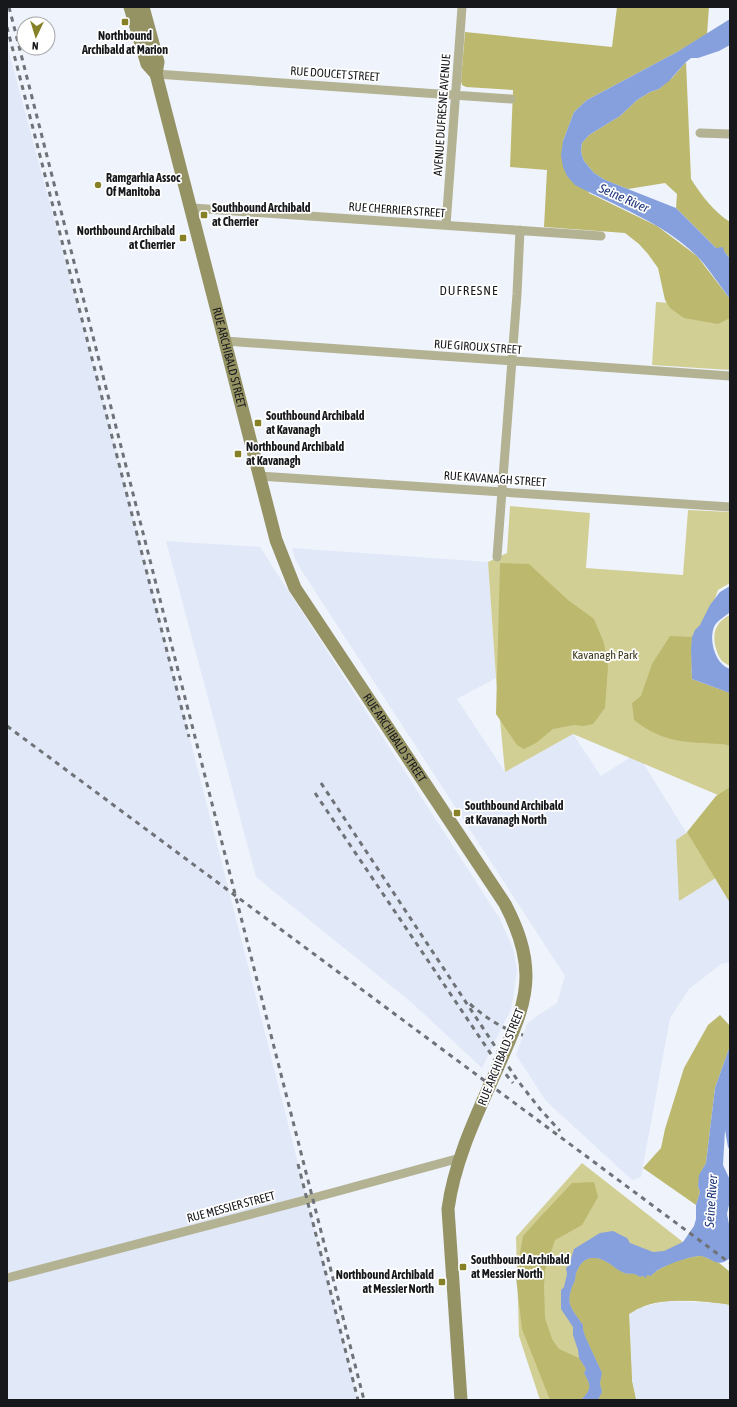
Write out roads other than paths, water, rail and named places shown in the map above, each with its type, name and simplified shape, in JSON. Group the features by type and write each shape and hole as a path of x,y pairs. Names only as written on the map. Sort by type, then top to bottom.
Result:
{"main road":[{"name":"RUE ARCHIBALD STREET","path":"130,7 147,64 156,74"},
{"name":"RUE ARCHIBALD STREET","path":"143,7 158,62 156,74 192,208 259,476 276,540 295,588 505,904 519,934 522,947 526,977 525,991 521,1007 513,1032 460,1158 451,1186 448,1209 461,1400"}],"street":[{"name":"AVENUE DUFRESNE AVENUE","path":"446,225 462,7"},
{"name":"RUE DOUCET STREET","path":"156,74 511,99"},
{"path":"700,133 730,134"},
{"name":"RUE CHERRIER STREET","path":"192,208 601,236"},
{"path":"497,557 517,294 520,230"},
{"name":"RUE GIROUX STREET","path":"225,341 730,376"},
{"name":"RUE KAVANAGH STREET","path":"259,476 730,507"},
{"name":"RUE MESSIER STREET","path":"7,1278 307,1200 460,1158"}],"water":[{"name":"Seine River","path":"730,19 730,45 719,51 698,58 691,58 669,81 659,89 650,92 637,100 620,116 589,135 582,143 581,150 584,161 594,173 605,180 676,208 716,248 723,247 730,259 730,299 696,255 683,244 654,224 575,185 567,176 563,167 561,155 563,141 574,112 587,100 677,52"},
{"path":"730,586 730,612 715,625 712,640 716,656 727,668 730,669 730,693 692,679 691,649 692,637 695,630 700,625 710,605 720,592"},
{"name":"Seine River","path":"730,1046 730,1150 728,1147 725,1130 723,1165 730,1180 730,1200 727,1214 730,1229 730,1258 722,1263 718,1263 701,1256 692,1257 657,1270 651,1276 647,1275 646,1278 635,1274 627,1274 622,1272 599,1258 589,1258 582,1263 576,1273 571,1292 570,1304 583,1325 585,1336 602,1373 600,1383 602,1392 598,1400 581,1400 589,1390 589,1384 584,1373 586,1369 579,1358 573,1335 573,1327 561,1309 561,1290 564,1287 567,1274 566,1268 569,1265 574,1249 600,1233 613,1231 627,1238 630,1243 653,1252 664,1251 683,1242 694,1226 696,1219 696,1205 700,1192 698,1186 699,1175 706,1163 715,1088"}],"railway":[{"path":"9,7 364,1400"},
{"path":"7,27 189,737"},
{"path":"7,726 730,1263"},
{"path":"321,783 518,1081 560,1131"},
{"path":"315,793 499,1066 513,1083"},
{"path":"470,1004 495,1022 509,1030 523,1035"},
{"path":"298,1164 358,1400"}],"place":[{"name":"Northbound Archibald at Marion","path":"125,22"},
{"name":"Ramgarhia Assoc Of Manitoba","path":"98,185"},
{"name":"Southbound Archibald at Cherrier","path":"204,215"},
{"name":"Northbound Archibald at Cherrier","path":"183,238"},
{"name":"Southbound Archibald at Kavanagh","path":"258,423"},
{"name":"Northbound Archibald at Kavanagh","path":"238,454"},
{"name":"Southbound Archibald at Kavanagh North","path":"457,813"},
{"name":"Southbound Archibald at Messier North","path":"463,1267"},
{"name":"Northbound Archibald at Messier North","path":"442,1282"}],"district":[{"name":"DUFRESNE","path":"469,290"}],"park label":[{"name":"Kavanagh Park","path":"605,655"}]}
